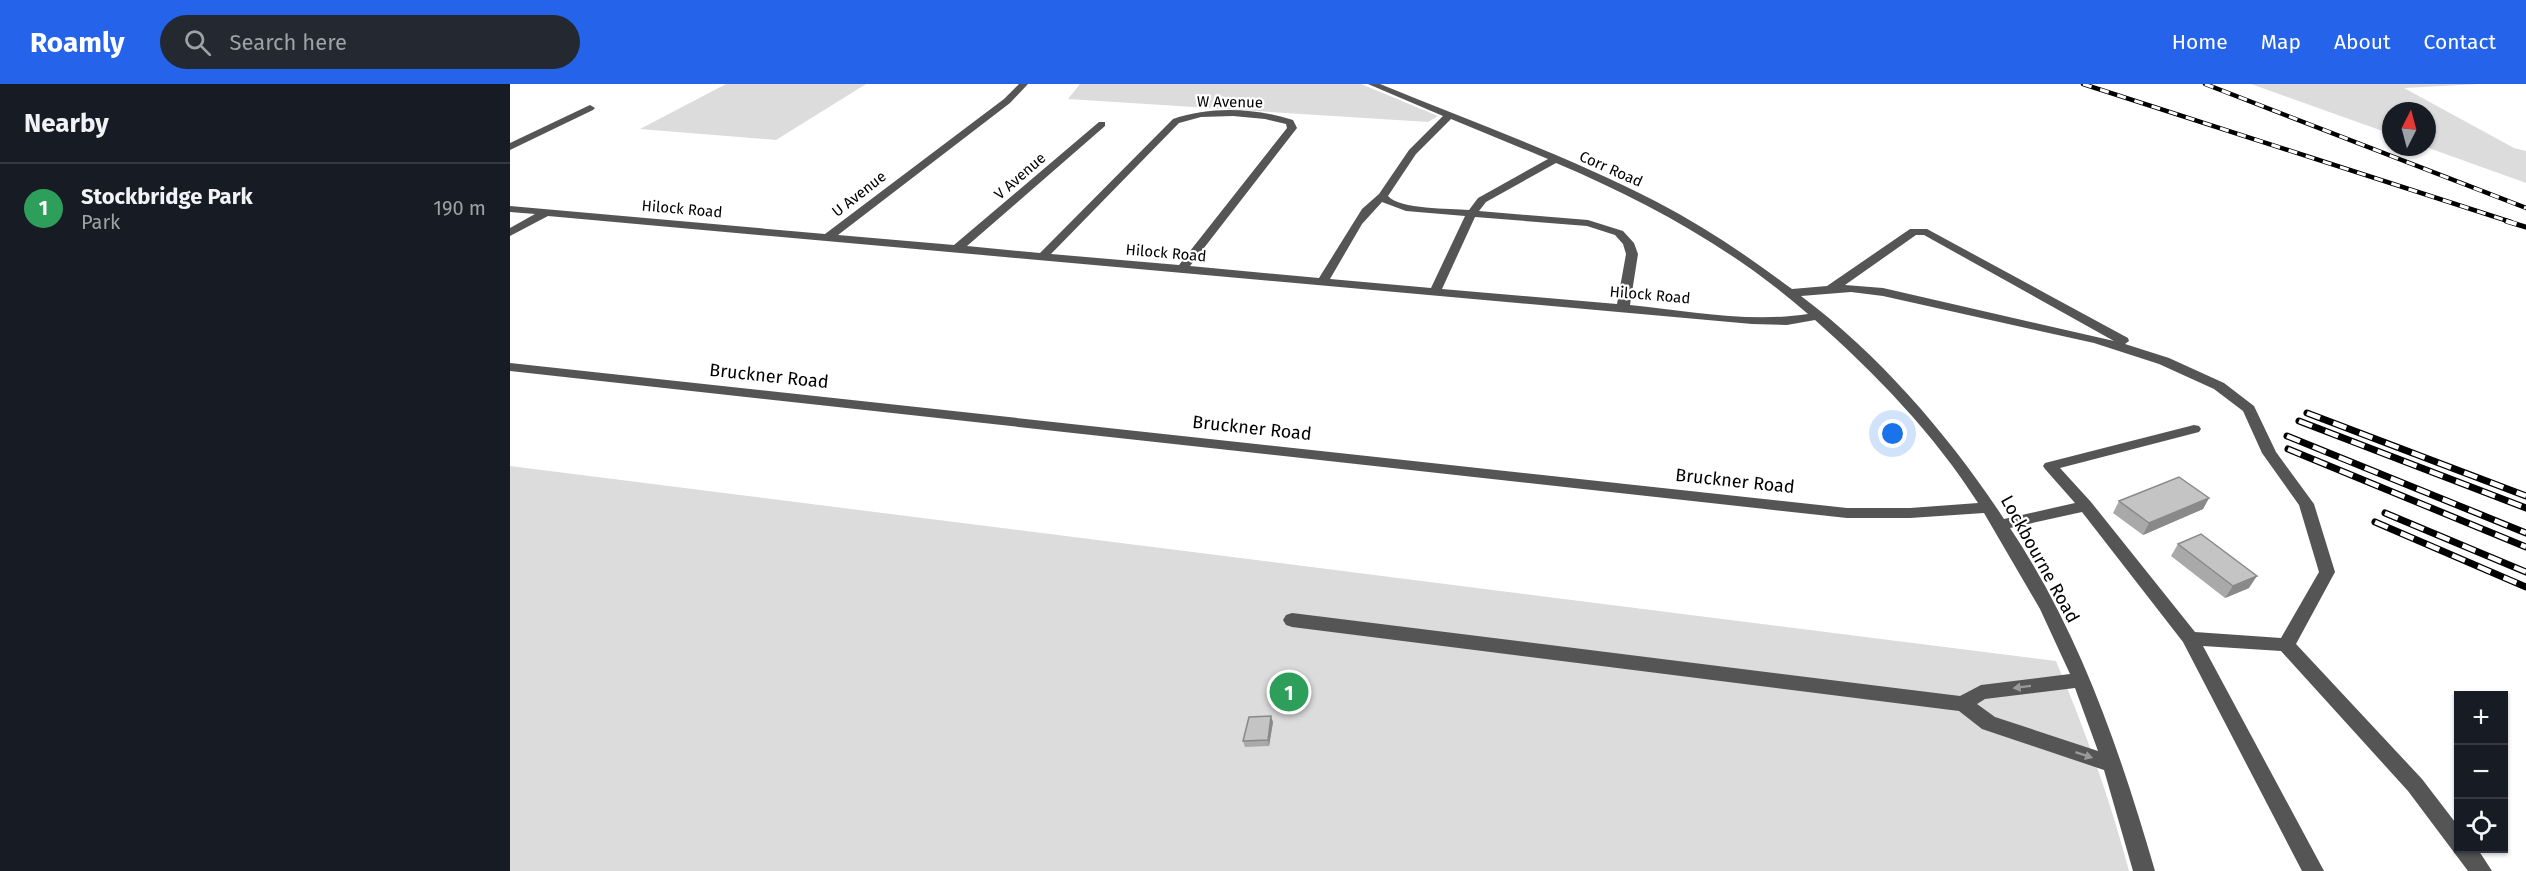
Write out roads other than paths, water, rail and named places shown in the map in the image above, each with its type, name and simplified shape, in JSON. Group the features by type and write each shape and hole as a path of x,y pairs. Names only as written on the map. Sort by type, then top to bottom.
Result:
{"street":[{"name":"U Avenue","path":"828,237 1007,101 1024,84"},
{"name":"Corr Road","path":"1372,84 1554,160 1675,216 1752,264 1819,316"},
{"path":"510,147 590,108"},
{"name":"W Avenue","path":"1042,257 1176,121 1186,117 1211,114 1278,118 1290,122 1292,128 1289,134 1182,269"},
{"path":"1322,282 1360,220 1374,202 1383,196 1401,166 1449,116"},
{"name":"V Avenue","path":"957,249 1102,124"},
{"path":"1436,291 1471,214 1482,200 1554,160"},
{"path":"1383,196 1388,202 1406,208 1588,223 1619,233 1628,243 1632,254 1623,308"},
{"name":"Hilock Road","path":"510,209 1770,322 1819,316"},
{"path":"510,233 547,212"},
{"path":"1831,289 1914,231 1927,232 2154,358 2219,386 2248,409 2269,453 2306,504 2327,572 2286,645"},
{"path":"1790,293 1831,289 1883,292 2097,340 2154,358"},
{"name":"Lockbourne Road","path":"1819,316 1898,391 1967,474 2001,525 2049,609 2080,680 2112,764 2145,871"},
{"name":"Bruckner Road","path":"510,367 1847,513 1910,513 1990,507"},
{"path":"2194,429 2050,465 2086,506 2190,638 2313,871"},
{"path":"2001,525 2086,506"},
{"path":"1292,620 1963,704 1989,723 2112,764"},
{"path":"2190,638 2286,645 2415,785 2454,836"},
{"path":"1963,704 1981,692 2080,680"},
{"path":"2467,853 2481,871"}],"railway":[{"path":"2083,84 2511,222"},
{"path":"2205,84 2526,208"},
{"path":"2506,221 2526,227"},
{"path":"2307,413 2526,496"},
{"path":"2299,421 2526,508"},
{"path":"2287,436 2526,533"},
{"path":"2288,449 2526,547"},
{"path":"2385,513 2526,572"},
{"path":"2375,522 2526,587"}],"place":[{"name":"Stockbridge Park","path":"1289,692"}]}
